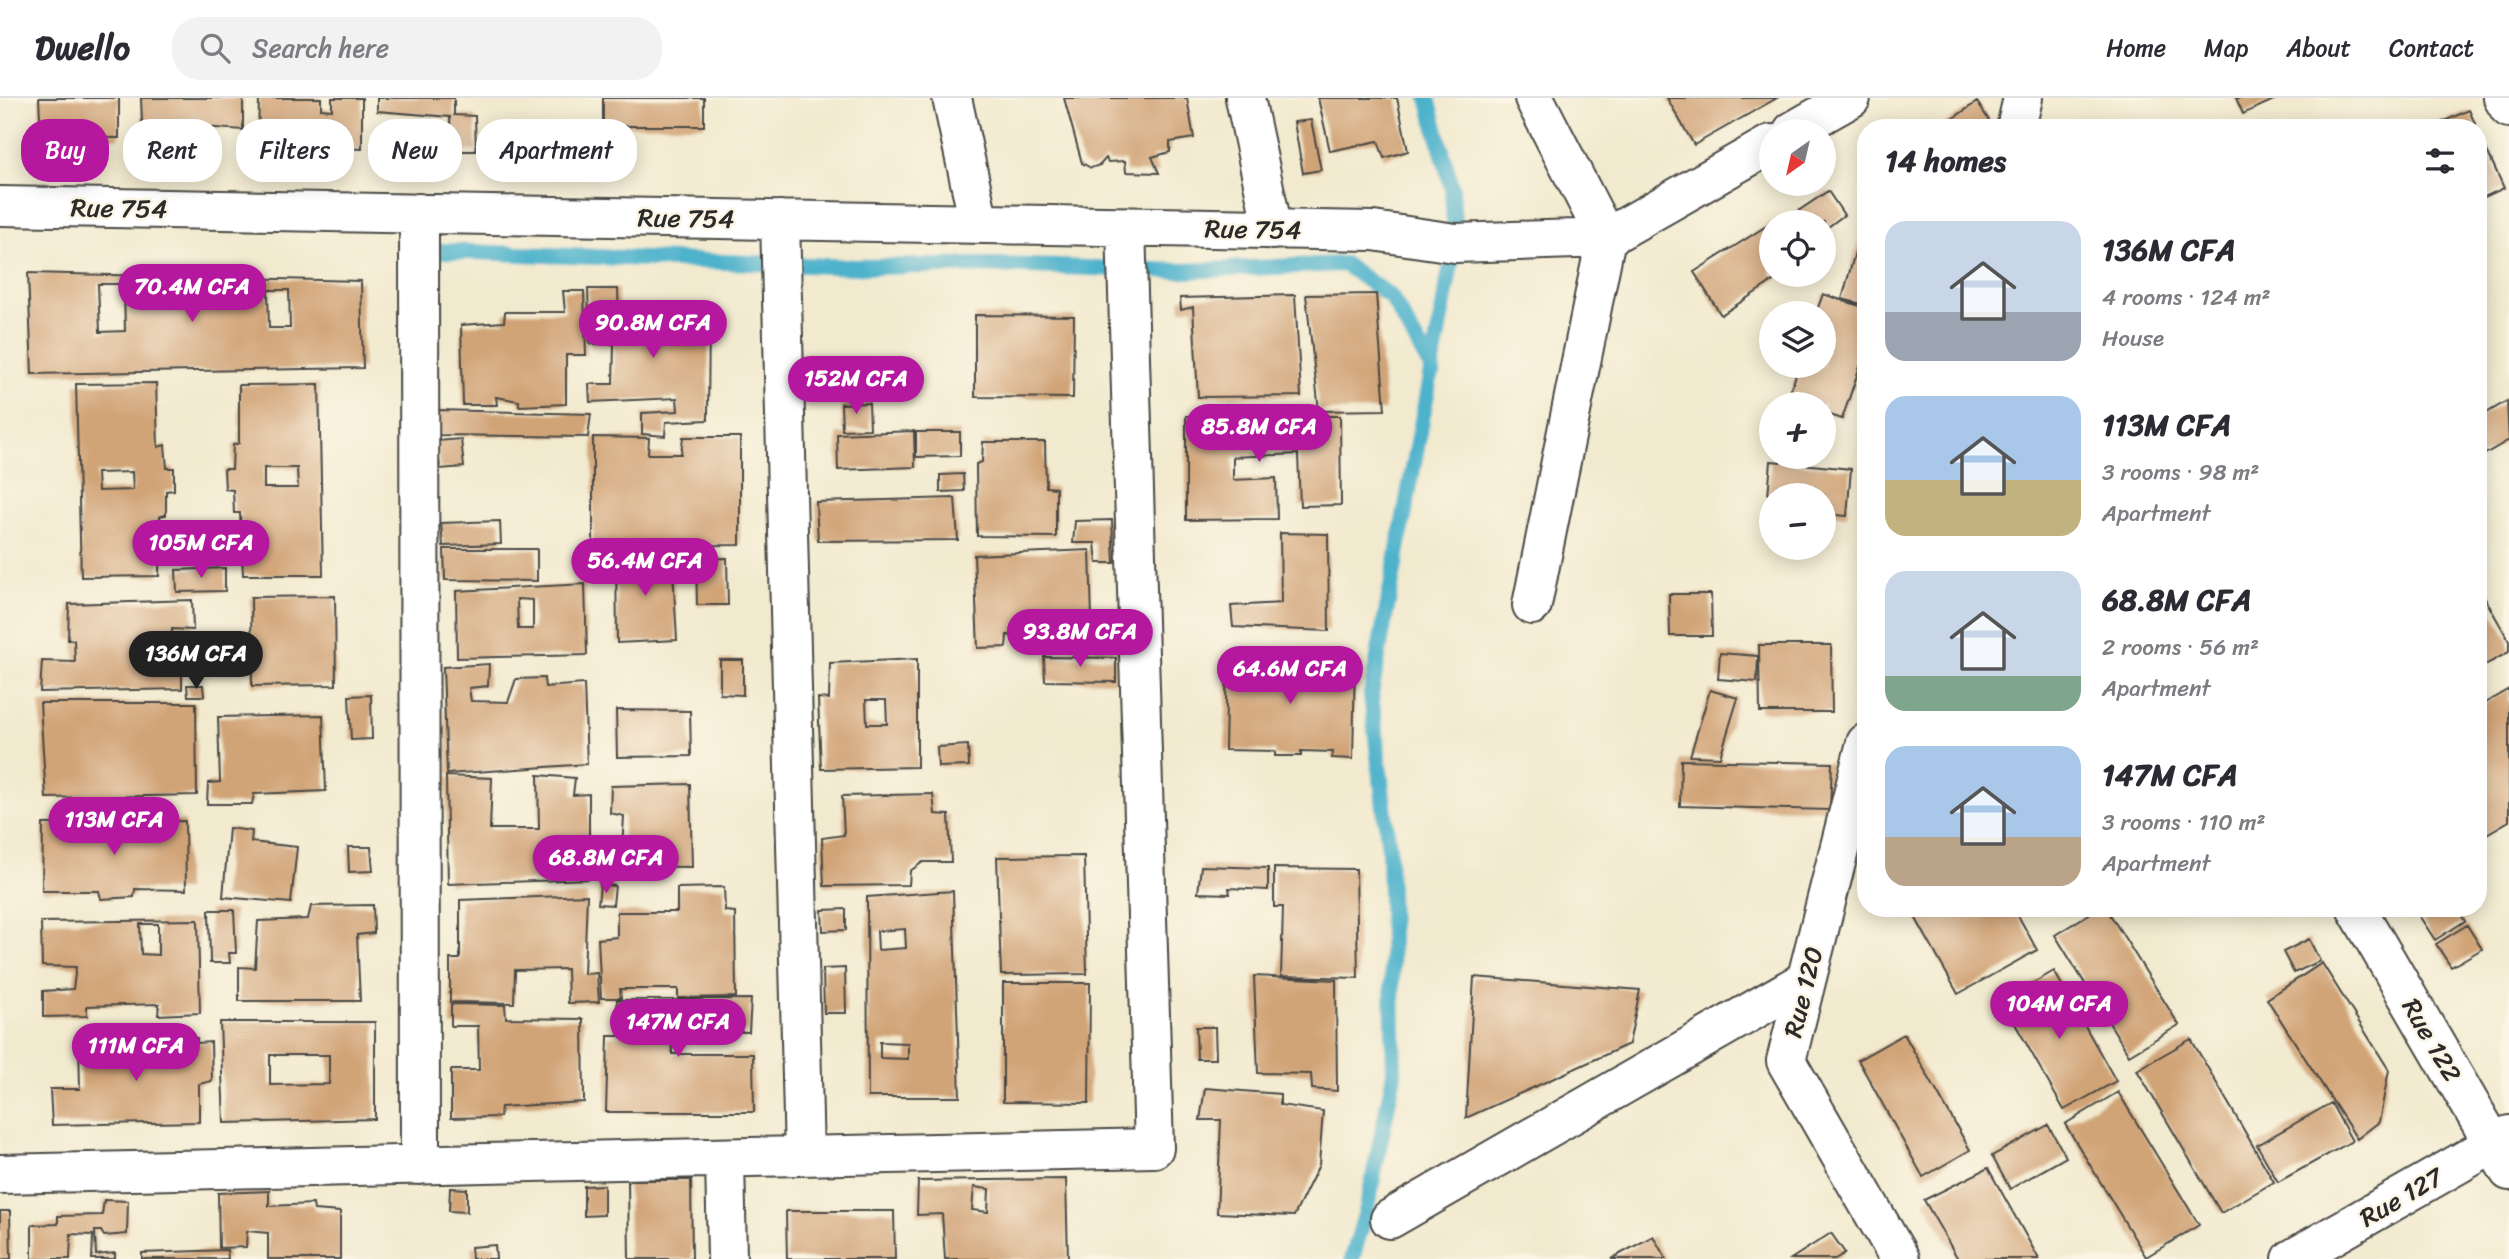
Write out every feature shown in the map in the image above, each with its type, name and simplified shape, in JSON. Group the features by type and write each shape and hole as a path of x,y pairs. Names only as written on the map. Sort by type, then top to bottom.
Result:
{"street":[{"path":"952,98 979,224"},
{"path":"1245,98 1273,230"},
{"path":"1532,605 1606,238 1535,98"},
{"path":"1814,119 1851,98"},
{"path":"2018,119 2023,98"},
{"path":"2503,98 2509,108"},
{"path":"1606,238 1759,151"},
{"name":"Rue 754","path":"0,206 1373,231 1455,243 1606,238"},
{"path":"419,213 420,1165"},
{"path":"780,220 804,1156"},
{"path":"0,1174 1154,1148 1126,227"},
{"name":"Rue 120","path":"1857,779 1786,1061 1900,1259"},
{"name":"Rue 122","path":"2362,917 2504,1150"},
{"path":"1390,1219 1806,980"},
{"name":"Rue 127","path":"2292,1259 2504,1150"},
{"path":"725,1158 727,1259"}],"building":[{"path":"39,98 119,98 119,138 109,138 109,119 40,119"},
{"path":"141,98 243,98 243,119 236,119 236,129 222,128 222,119 142,119"},
{"path":"259,98 321,98 321,109 332,110 332,98 362,98 362,149 354,149 354,119 259,119"},
{"path":"377,98 454,98 454,115 475,116 476,151 462,151 462,119 377,111"},
{"path":"603,98 704,98 704,126 637,126 637,119 603,119"},
{"path":"1064,98 1187,98 1194,138 1170,142 1170,152 1152,157 1159,173 1126,172 1125,161 1108,162 1106,158 1100,165 1091,168 1082,163"},
{"path":"1318,98 1397,98 1408,151 1384,158 1378,141 1330,151"},
{"path":"1667,98 1777,98 1694,145"},
{"path":"2236,98 2278,98 2243,114"},
{"path":"1977,102 1988,119 1952,119"},
{"path":"2469,110 2473,119 2449,119"},
{"path":"1311,120 1321,170 1303,173 1294,122"},
{"path":"2487,151 2504,188 2487,196"},
{"path":"1821,196 1831,196 1844,215 1836,221 1836,210 1800,210"},
{"path":"1759,231 1759,287 1764,287 1721,315 1694,272"},
{"path":"1857,245 1857,303 1842,299"},
{"path":"28,273 361,281 363,368 32,374","holes":["98,284 124,284 125,331 100,332","268,290 289,290 290,328 269,328"]},
{"path":"588,289 618,289 619,317 709,316 708,420 666,422 665,436 642,434 642,413 678,411 677,398 590,402 589,384 613,384 614,344 590,344"},
{"path":"563,291 584,291 586,355 566,355 566,404 519,406 519,401 496,397 497,405 463,405 461,325 504,322 505,312 565,312"},
{"path":"1376,294 1385,410 1319,411 1306,295"},
{"path":"1823,294 1857,305 1857,375 1842,419 1836,417 1836,392 1790,392 1795,378 1836,378 1836,301 1820,301"},
{"path":"1295,295 1301,396 1198,397 1193,307 1181,310 1180,298"},
{"path":"975,315 1074,316 1073,398 975,397"},
{"path":"156,383 158,447 165,445 167,468 174,468 174,490 166,491 166,515 160,516 159,576 81,577 76,384","holes":["132,472 133,490 98,491 97,473"]},
{"path":"319,384 323,575 243,575 240,513 234,513 233,490 225,489 224,469 232,469 233,445 239,443 239,385","holes":["264,468 297,468 298,488 264,488"]},
{"path":"2507,401 2509,440 2487,453 2487,413"},
{"path":"869,403 870,429 842,430 841,404"},
{"path":"436,410 591,414 588,437 437,435"},
{"path":"1186,416 1340,416 1341,505 1300,506 1298,454 1233,457 1233,480 1276,478 1277,519 1186,520"},
{"path":"914,431 915,467 838,470 837,434"},
{"path":"916,432 960,432 960,456 916,457"},
{"path":"593,437 649,438 648,454 681,454 683,437 740,437 740,545 593,546"},
{"path":"461,439 464,467 440,469 437,441"},
{"path":"983,442 1045,442 1046,487 1056,488 1056,537 977,536 976,464 982,462"},
{"path":"1770,469 1851,469 1847,516 1836,515 1836,483 1769,483"},
{"path":"963,474 964,491 940,492 940,475"},
{"path":"955,498 958,540 818,541 816,502"},
{"path":"1112,520 1114,563 1097,563 1095,543 1073,543 1075,521"},
{"path":"500,521 501,544 443,546 441,523"},
{"path":"1280,533 1328,534 1329,631 1233,627 1231,606 1281,603"},
{"path":"444,549 537,549 537,581 445,580"},
{"path":"1090,550 1092,620 1087,617 1085,636 1007,635 1006,647 978,648 974,555"},
{"path":"672,552 677,640 617,643 616,554"},
{"path":"727,558 728,605 697,605 696,559"},
{"path":"225,568 225,591 177,592 176,570"},
{"path":"585,584 587,655 457,658 456,591","holes":["517,599 533,600 533,629 518,629"]},
{"path":"1669,594 1711,594 1712,636 1670,636"},
{"path":"335,596 336,685 252,686 251,597"},
{"path":"192,600 193,630 172,629 171,659 182,662 182,689 40,692 42,661 75,662 74,640 68,640 69,604"},
{"path":"2487,602 2509,641 2509,652 2487,664"},
{"path":"1114,631 1115,650 1096,651 1095,632"},
{"path":"190,642 204,643 203,671 189,670"},
{"path":"1759,645 1831,645 1832,712 1760,712"},
{"path":"1720,653 1758,656 1757,682 1718,679"},
{"path":"1227,656 1355,660 1353,759 1332,758 1333,752 1301,751 1301,756 1275,756 1275,751 1225,750"},
{"path":"1044,657 1116,658 1116,682 1045,681"},
{"path":"917,659 917,767 821,769 818,698 829,699 830,663","holes":["866,700 886,700 887,724 867,724"]},
{"path":"720,660 743,660 743,695 720,694"},
{"path":"489,664 488,686 469,688 471,701 508,702 516,679 544,678 545,687 584,684 587,764 447,774 443,667"},
{"path":"187,685 203,685 204,696 188,696"},
{"path":"2509,689 2509,821 2487,834 2487,702"},
{"path":"1710,690 1738,698 1720,757 1690,756"},
{"path":"371,695 372,739 351,740 349,696"},
{"path":"40,703 196,703 197,795 46,798"},
{"path":"616,710 690,711 691,756 617,757"},
{"path":"323,715 326,791 254,794 252,804 207,804 208,783 220,782 218,717"},
{"path":"968,745 969,766 938,767 937,747"},
{"path":"1681,760 1832,763 1830,810 1680,806"},
{"path":"538,775 575,778 573,795 589,794 589,879 448,884 446,776 492,778 490,829 539,829"},
{"path":"690,784 692,867 621,866 624,816 610,813 611,786"},
{"path":"933,794 935,814 949,815 951,862 923,862 910,871 909,885 824,886 822,838 844,835 842,796"},
{"path":"113,818 131,818 131,822 185,821 186,890 135,889 134,897 101,899 99,891 42,891 43,824 113,823"},
{"path":"229,828 252,831 251,842 297,847 291,903 223,897"},
{"path":"348,847 371,847 373,871 349,872"},
{"path":"1084,856 1087,974 1001,975 997,857"},
{"path":"1201,866 1268,868 1268,890 1229,888 1230,894 1198,893"},
{"path":"1274,868 1356,869 1358,978 1281,976 1283,907 1274,907"},
{"path":"600,885 615,886 613,905 598,904"},
{"path":"724,887 725,911 735,912 736,997 678,998 678,989 620,989 621,998 601,998 598,939 617,937 617,912 677,912 677,888"},
{"path":"953,891 960,1097 868,1097 867,897","holes":["905,929 906,948 878,950 877,931","880,1042 908,1043 908,1059 880,1058"]},
{"path":"587,895 584,974 597,973 599,1002 568,1003 567,969 515,970 514,1003 450,1002 450,959 460,959 460,900"},
{"path":"373,905 374,933 357,935 360,1001 239,1001 239,967 255,968 258,921 308,919 311,906"},
{"path":"846,909 846,930 823,931 822,910"},
{"path":"209,910 234,910 236,953 229,953 230,963 210,963"},
{"path":"1915,917 2019,917 2037,950 1958,994"},
{"path":"2084,917 2112,917 2179,1025 2129,1055 2055,935"},
{"path":"2420,917 2463,917 2465,921 2435,940"},
{"path":"198,920 200,1013 158,1015 159,1004 87,1006 87,1016 43,1017 43,991 73,989 76,967 42,966 41,922","holes":["140,924 158,924 158,955 141,954"]},
{"path":"2467,925 2482,949 2451,967 2436,944"},
{"path":"2309,939 2320,961 2294,973 2283,952"},
{"path":"2322,963 2389,1070 2379,1122 2357,1139 2267,999"},
{"path":"845,968 846,1013 824,1013 823,969"},
{"path":"2054,971 2116,1081 2064,1110 2002,1001"},
{"path":"1254,976 1336,980 1337,1091 1312,1089 1311,1074 1258,1073"},
{"path":"1474,977 1640,990 1629,1044 1466,1118"},
{"path":"1003,983 1090,983 1089,1103 1003,1102"},
{"path":"751,999 749,1032 671,1031 672,1054 753,1054 754,1112 606,1112 608,1036 619,1036 617,1000"},
{"path":"451,1004 505,1005 506,1018 583,1019 584,1102 501,1107 500,1117 451,1118 451,1070 479,1070 478,1026 451,1026"},
{"path":"220,1022 375,1022 375,1119 224,1123","holes":["270,1055 329,1055 329,1084 270,1085"]},
{"path":"1196,1027 1215,1027 1216,1059 1197,1059"},
{"path":"1904,1034 1970,1150 1923,1177 1858,1060"},
{"path":"197,1038 197,1043 211,1042 212,1081 199,1084 199,1122 52,1125 50,1089 80,1089 79,1042"},
{"path":"2191,1039 2274,1182 2221,1213 2137,1070"},
{"path":"1205,1088 1280,1094 1280,1105 1323,1111 1319,1165 1294,1216 1217,1213 1221,1120 1200,1120"},
{"path":"2118,1092 2199,1225 2146,1257 2065,1124"},
{"path":"2331,1103 2352,1141 2278,1182 2257,1145"},
{"path":"2048,1125 2066,1157 2010,1189 1992,1156"},
{"path":"1988,1168 2039,1259 1958,1259 1924,1200"},
{"path":"1066,1179 1068,1259 945,1259 942,1214 917,1215 918,1181","holes":["974,1187 989,1189 988,1212 972,1210"]},
{"path":"628,1180 691,1180 692,1259 629,1259"},
{"path":"604,1185 604,1215 584,1216 584,1186"},
{"path":"450,1188 467,1189 467,1212 449,1211"},
{"path":"269,1191 269,1206 313,1204 314,1210 340,1212 340,1259 268,1259 268,1233 247,1231 246,1247 219,1248 218,1193"},
{"path":"104,1200 128,1201 127,1234 104,1236 101,1231 95,1231 96,1255 115,1253 115,1259 92,1259 93,1235 71,1234 70,1259 32,1259 32,1225 58,1224 58,1216 102,1215"},
{"path":"0,1211 10,1211 11,1259 0,1259"},
{"path":"786,1211 894,1211 895,1259 787,1259"},
{"path":"1831,1233 1845,1253 1835,1259 1791,1259"},
{"path":"1653,1236 1666,1259 1611,1259"},
{"path":"495,1245 496,1259 472,1259 471,1247"},
{"path":"227,1250 228,1259 142,1259 142,1253"}],"waterway":[{"path":"1352,1259 1367,1208 1394,1074 1389,850 1371,694 1455,243 1452,188 1428,98"},
{"path":"419,250 856,267 998,265 1183,271 1344,264 1391,297 1433,371"}]}
